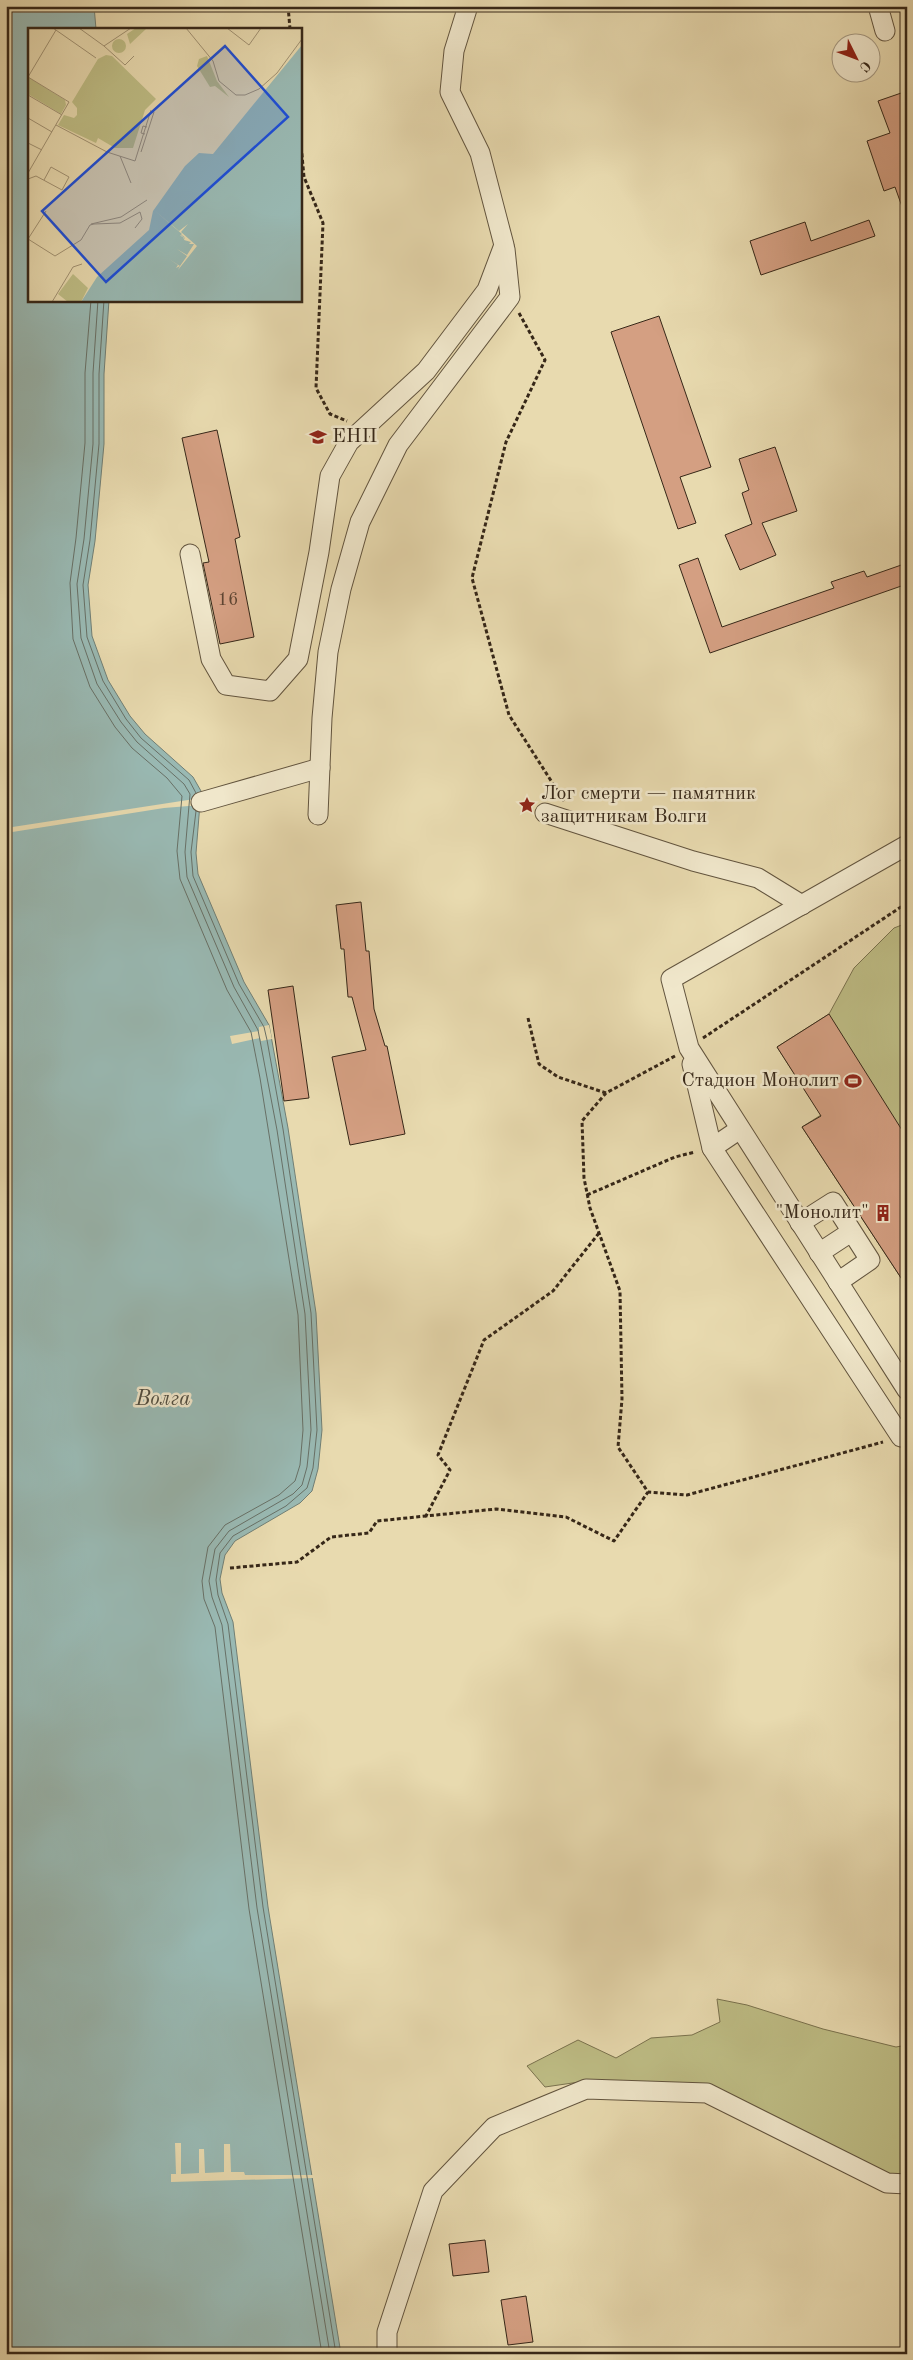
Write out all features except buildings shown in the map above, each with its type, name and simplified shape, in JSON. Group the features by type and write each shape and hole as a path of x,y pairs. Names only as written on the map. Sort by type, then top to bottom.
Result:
{"street":[{"path":"318,815 328,652 341,588 360,522 398,445 510,297 504,245 480,153 450,92 454,51 468,6"},
{"path":"878,6 885,31"},
{"path":"190,554 211,659 226,685 270,691 298,659 319,552 330,476 349,442 431,363 487,290 504,245"},
{"path":"201,802 320,768"},
{"path":"545,813 693,860 758,878 802,905"},
{"path":"901,1437 712,1148 671,979 907,845"},
{"path":"689,1048 907,1390"},
{"path":"712,1148 740,1129"},
{"path":"800,1223 833,1202 870,1260 838,1282"},
{"path":"820,1253 852,1232"},
{"path":"387,2354 387,2332 433,2191 494,2127 586,2089 707,2093 887,2183 907,2184"}],"path":[{"path":"288,6 290,28"},
{"path":"301,145 304,178 322,223 316,388 330,414 364,428"},
{"path":"510,297 545,360 506,442 472,578 509,714 580,824"},
{"path":"648,1492 618,1447 622,1399 620,1291 587,1195 584,1178 582,1121 606,1093 689,1048 907,903"},
{"path":"528,1018 539,1064 558,1077 606,1093"},
{"path":"587,1195 675,1157 712,1148"},
{"path":"426,1516 450,1470 438,1454 484,1340 553,1291 599,1233"},
{"path":"648,1492 687,1495 901,1437"},
{"path":"230,1568 297,1562 331,1537 368,1533 377,1521 496,1509 566,1517 614,1541 648,1492"}],"shaded area":[{"name":"Стадион Монолит","path":"907,923 907,1287 802,1127 821,1115 777,1047 829,1014 854,968 894,928"},
{"path":"717,1999 747,2005 823,2029 896,2047 907,2045 907,2175 889,2175 716,2088 593,2080 545,2087 527,2066 578,2040 616,2058 651,2038 692,2035 720,2022"}],"water":[{"name":"Волга","path":"6,6 94,6 96,28 28,28 28,301 109,301 104,374 104,444 95,541 88,585 92,636 108,680 130,716 145,734 193,777 201,791 196,853 198,874 244,982 269,1025 288,1128 316,1313 322,1430 318,1469 312,1491 300,1503 235,1541 225,1555 220,1579 222,1593 233,1622 268,1907 341,2354 6,2354"}],"pier":[{"path":"201,798 201,805 164,808 6,833 6,828"},
{"path":"269,1025 272,1039 261,1041 260,1038 232,1044 230,1036 259,1031 259,1027"},
{"path":"175,2143 181,2143 181,2174 199,2173 199,2149 204,2149 205,2173 224,2172 224,2144 230,2144 231,2172 244,2172 245,2175 313,2175 313,2178 171,2182 171,2174 176,2174"}],"place":[{"name":"ЕНП","path":"318,437"},
{"name":"Лог смерти — памятник защитникам Волги","path":"527,805"},
{"name":"Стадион Монолит","path":"853,1081"},
{"name":"\"Монолит\"","path":"883,1213"}]}
